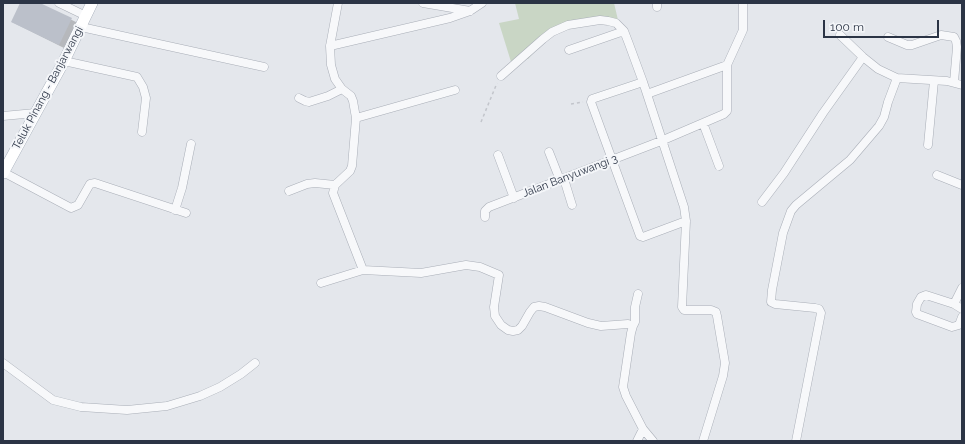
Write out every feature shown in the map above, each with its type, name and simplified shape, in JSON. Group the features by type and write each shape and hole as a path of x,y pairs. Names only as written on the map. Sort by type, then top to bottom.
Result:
{"main road":[{"name":"Teluk Pinang - Banjarwangi","path":"3,173 64,61 92,3"}],"street":[{"path":"59,3 86,16"},
{"path":"338,3 330,46 330,60 335,80 342,89 351,96 356,118 352,166 350,171 335,185 333,189 334,197 363,270"},
{"path":"423,3 470,11"},
{"path":"330,46 450,18 470,11 482,3"},
{"path":"647,94 726,66 743,30 743,3"},
{"path":"501,76 543,39 560,28 568,25 588,21 604,20 616,23 624,32 643,82 682,200 686,221 682,307 684,310 711,310 716,312 718,316 725,362 723,376 703,441"},
{"path":"81,27 264,67"},
{"path":"569,50 624,32"},
{"path":"840,35 878,69 897,78 954,82 962,85"},
{"path":"888,37 907,45 912,45 940,35 950,35 954,37 957,47 954,82"},
{"path":"762,202 784,173 823,113 863,57"},
{"path":"64,61 137,77 143,87 146,98 142,132"},
{"name":"Jalan Banyuwangi 3","path":"485,217 485,211 489,207 662,141 722,116 727,111 726,66"},
{"path":"796,441 821,314 819,309 815,308 775,304 772,302 772,290 785,224 791,211 796,205 850,160 879,126 884,117 897,78"},
{"path":"928,145 934,81"},
{"path":"643,82 591,100 591,102 642,237 686,221"},
{"path":"299,98 309,102 328,96 342,89"},
{"path":"356,118 455,90"},
{"path":"3,116 35,113"},
{"path":"704,123 719,166"},
{"path":"175,210 182,188 191,144"},
{"path":"549,152 572,205"},
{"path":"498,156 514,198"},
{"path":"3,173 71,208 78,205 90,184 95,183 186,213"},
{"path":"937,175 962,185"},
{"path":"289,192 307,184 315,183 335,185"},
{"path":"321,284 363,270 421,273 466,265 480,267 499,275 494,307 495,316 501,325 508,330 518,330 534,307 539,306 601,326 628,324 633,326"},
{"path":"954,304 962,288"},
{"path":"638,294 635,307 635,322 631,333 623,387 643,429 653,441"},
{"path":"962,309 954,304 926,295 921,297 917,304 916,312 917,314 952,327 959,325 962,317"},
{"path":"3,363 53,400 81,407 127,410 167,406 200,396 220,387 241,374 255,362"},
{"path":"637,441 643,429"}],"path":[{"path":"481,122 501,76"},
{"path":"571,104 591,100"}],"green space":[{"path":"515,3 614,3 618,20 559,25 528,59 522,59 512,65 499,23 519,19"}],"building":[{"path":"20,3 40,3 72,18 59,45 11,22"}]}
